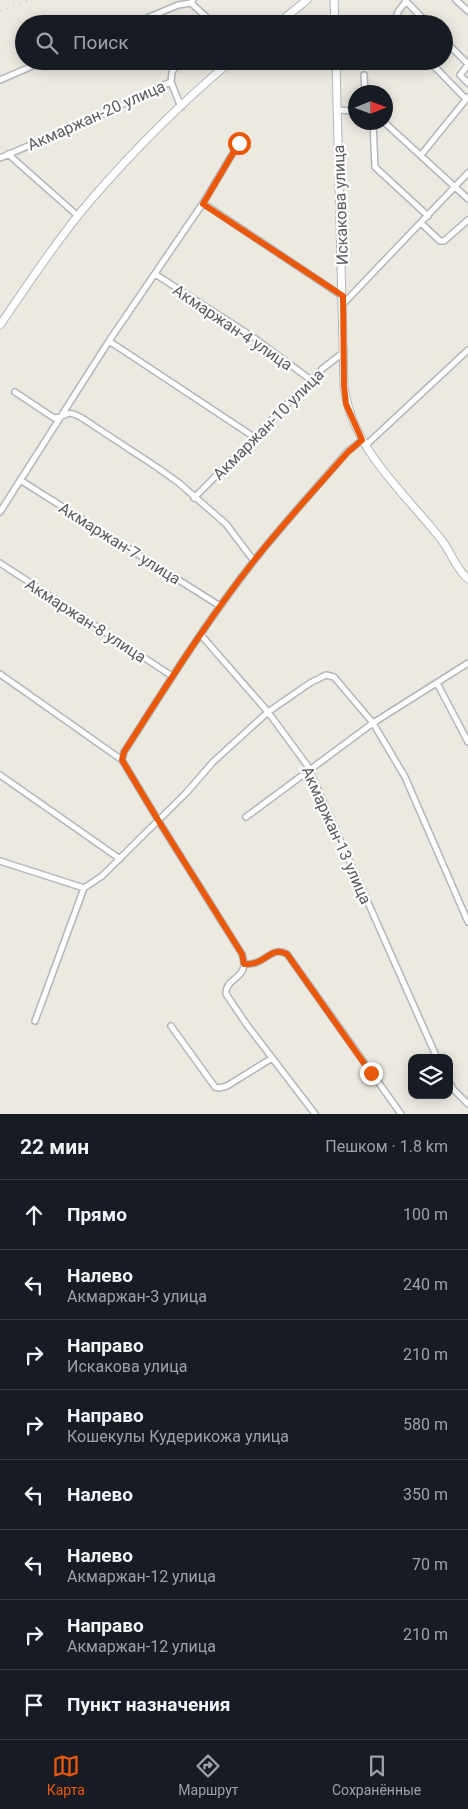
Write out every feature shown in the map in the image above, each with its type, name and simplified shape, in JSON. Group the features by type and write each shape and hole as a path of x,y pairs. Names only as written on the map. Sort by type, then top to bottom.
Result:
{"street":[{"path":"289,15 308,0"},
{"path":"334,0 335,15"},
{"path":"456,0 468,11"},
{"path":"154,15 192,1 205,15"},
{"path":"396,15 405,1 419,15"},
{"path":"451,85 468,64 453,49"},
{"path":"0,80 23,70"},
{"name":"Акмаржан-20 улица","path":"0,158 103,114 171,82 173,70"},
{"path":"0,325 46,257 78,216 145,140 221,70"},
{"name":"Искакова улица","path":"336,70 346,404 364,443 390,479 442,540 461,572 468,579"},
{"path":"420,155 467,98 437,70"},
{"path":"364,75 365,85"},
{"path":"460,75 468,83"},
{"path":"171,82 181,106"},
{"path":"337,110 348,111"},
{"path":"373,130 375,167 428,216"},
{"path":"393,130 468,199"},
{"path":"0,512 109,341 203,204 239,143"},
{"path":"8,154 78,216"},
{"path":"203,204 343,300 428,216 468,173"},
{"path":"421,223 440,241 444,242 468,220"},
{"name":"Акмаржан-4 улица","path":"155,274 252,337 311,380"},
{"path":"109,341 254,437"},
{"path":"122,760 124,752 172,676 220,606 254,561 348,452 364,443 468,350"},
{"name":"Акмаржан-10 улица","path":"194,498 311,380 344,352"},
{"path":"15,392 54,418 60,418 66,413 72,413 82,418 158,468 226,524 254,561"},
{"name":"Акмаржан-7 улица","path":"20,480 220,606"},
{"name":"Акмаржан-8 улица","path":"0,563 172,676"},
{"name":"Акмаржан-13 улица","path":"201,635 268,712 309,770 435,1054"},
{"path":"246,817 373,723 468,663"},
{"path":"0,674 122,760 242,954 244,964 242,973 228,986 226,994 315,1114"},
{"path":"35,1021 84,888 102,876 120,859 187,792 213,762 268,712 310,684 329,675 334,677 344,687 373,723 404,777 468,922"},
{"path":"437,683 468,742"},
{"path":"0,774 120,859"},
{"path":"0,861 84,888"},
{"path":"244,964 256,964 273,952 281,950 287,954 401,1114"},
{"path":"171,1026 215,1087 227,1086 272,1058"},
{"path":"453,1089 468,1104"}],"railway":[{"path":"0,11 28,0"}],"route":[{"path":"239,143 203,204 343,296 346,404 362,440 348,452 254,561 220,606 172,676 124,752 122,760 242,954 244,964 256,964 273,952 281,950 287,954 371,1073"}]}
